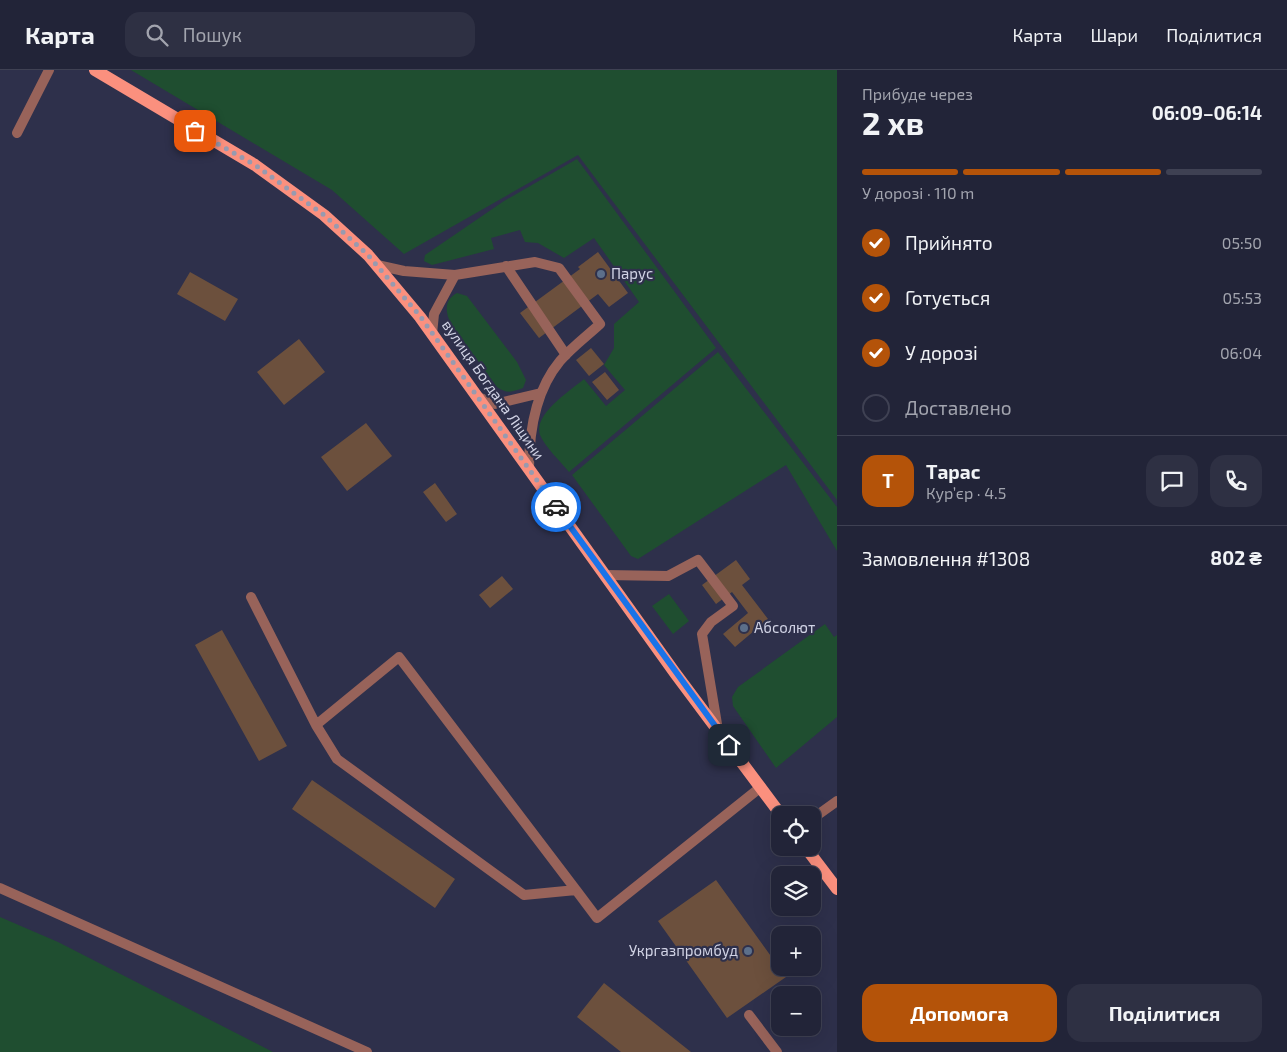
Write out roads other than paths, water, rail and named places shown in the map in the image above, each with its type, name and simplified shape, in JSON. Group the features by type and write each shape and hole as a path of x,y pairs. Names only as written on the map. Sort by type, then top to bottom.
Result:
{"main road":[{"name":"вулиця Богдана Ліщини","path":"94,70 255,165 324,215 376,265 432,334 604,575 775,806"},
{"path":"812,856 837,889"}],"lane":[{"path":"17,133 49,70"},
{"path":"376,265 404,271 455,276 535,262 559,268 600,324 560,361 541,393 529,436 529,469"},
{"path":"506,266 566,355"},
{"path":"432,334 434,314 455,276"},
{"path":"476,396 495,404 541,393"},
{"path":"604,575 668,576 698,560 733,606 711,622 702,634 718,731"},
{"path":"251,597 316,724 337,759 524,895 576,890"},
{"path":"316,724 399,657 597,918 761,787"},
{"path":"821,813 837,801"},
{"path":"0,888 367,1052"},
{"path":"749,1015 777,1052"}],"place":[{"name":"Парус","path":"601,274"},
{"name":"Абсолют","path":"744,628"},
{"name":"Укргазпромбуд","path":"748,951"}]}
